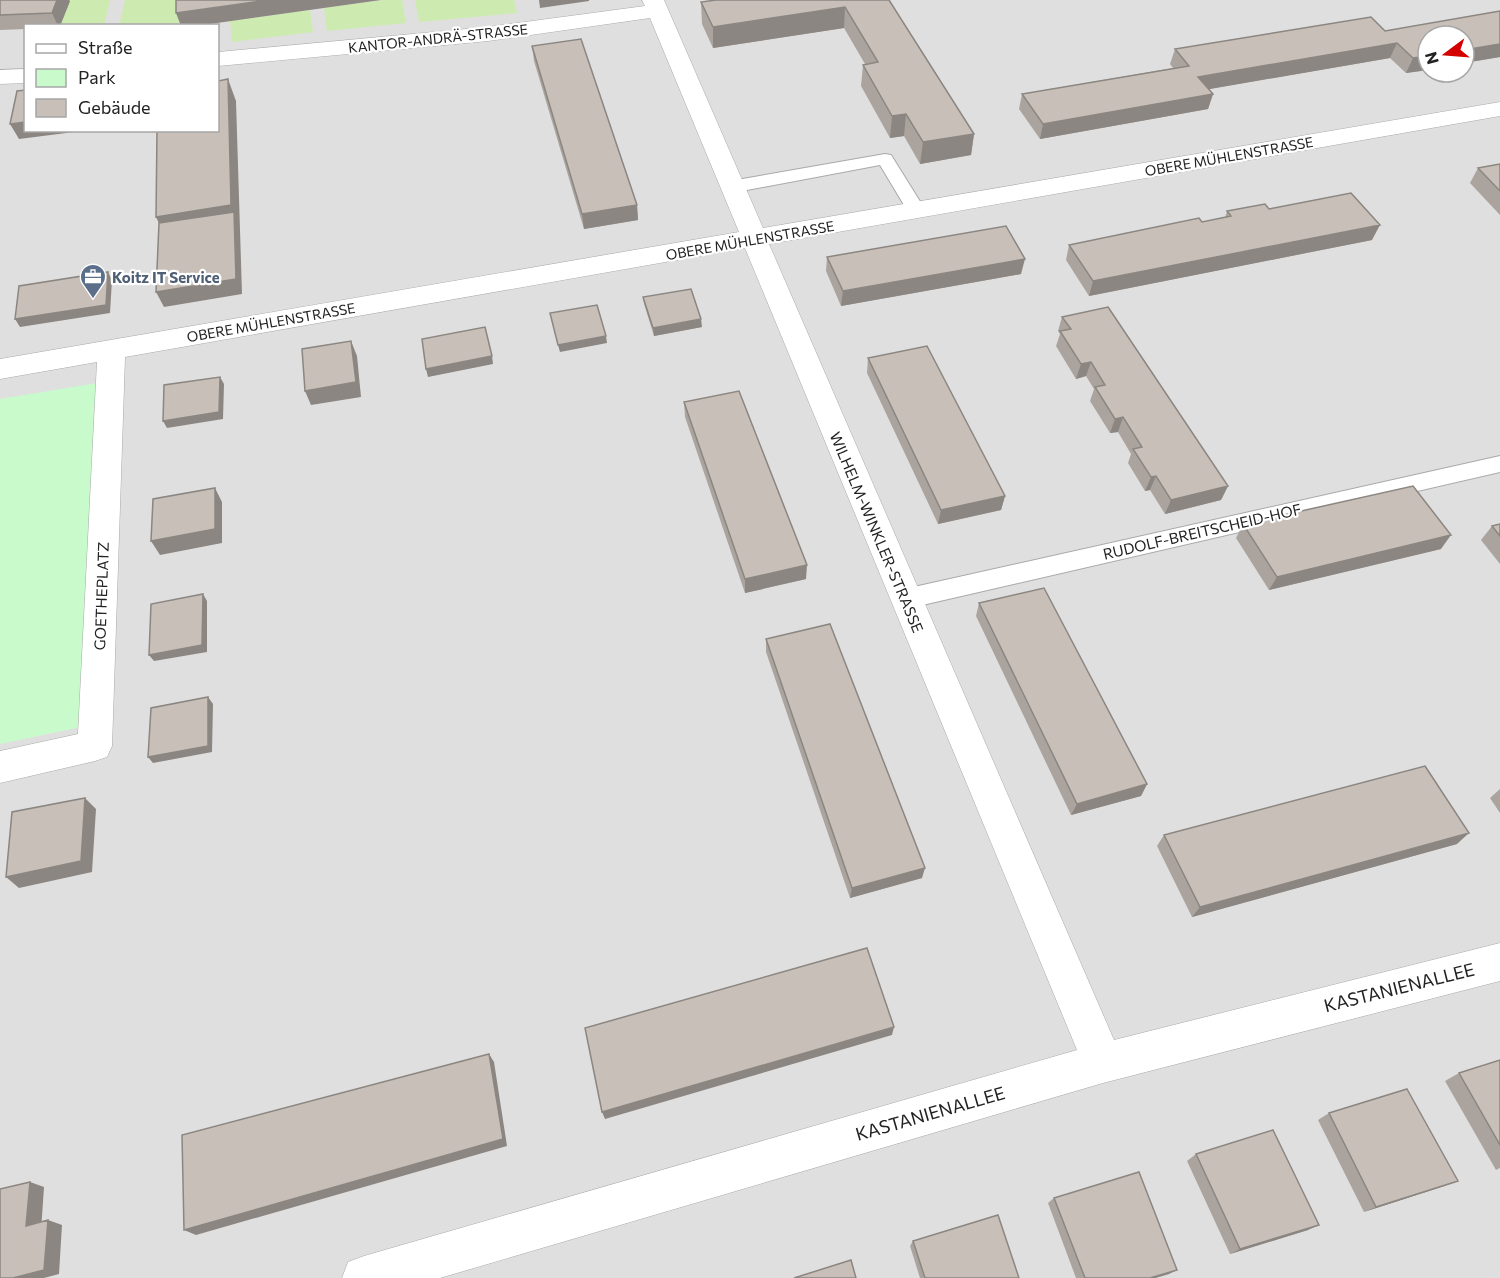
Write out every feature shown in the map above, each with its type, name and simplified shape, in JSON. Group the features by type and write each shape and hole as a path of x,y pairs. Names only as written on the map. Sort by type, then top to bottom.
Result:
{"street":[{"name":"KANTOR-ANDRÄ-STRASSE","path":"219,60 488,34 655,5"},
{"name":"WILHELM-WINKLER-STRASSE","path":"655,5 1103,1063"},
{"path":"0,77 24,76"},
{"name":"OBERE MÜHLENSTRASSE","path":"0,369 1500,109"},
{"name":"GOETHEPLATZ","path":"0,766 95,746 111,350"},
{"name":"KASTANIENALLEE","path":"364,1278 1103,1063 1500,962"}],"lane":[{"path":"731,187 885,159 917,211"},
{"name":"RUDOLF-BREITSCHEID-HOF","path":"905,599 1500,464"}],"shaded area":[{"path":"0,0 1500,0 1500,1278 0,1278"}],"green space":[{"path":"0,0 110,0 104,24 58,24"},
{"path":"125,0 198,0 183,24 119,24"},
{"path":"382,0 402,0 406,23 327,31 324,8"},
{"path":"415,0 514,0 517,13 419,22"},
{"path":"310,10 313,32 232,42 230,21"},
{"path":"103,382 81,727 0,744 0,399"}],"building":[{"path":"0,0 57,0 52,13 0,15"},
{"path":"176,0 268,0 176,13"},
{"path":"716,0 889,0 974,134 923,142 906,114 892,116 863,65 878,62 845,7 713,27 701,2"},
{"path":"1500,11 1500,44 1476,48 1476,24 1425,24"},
{"path":"1371,17 1385,31 1416,26 1416,58 1413,58 1397,43 1198,77 1213,94 1043,124 1022,94 1189,66 1175,49"},
{"path":"581,39 637,205 582,214 532,46"},
{"path":"228,79 231,205 156,217 157,132 219,132 219,81"},
{"path":"24,90 24,122 10,124 17,91"},
{"path":"1500,164 1500,191 1478,168"},
{"path":"1351,193 1380,225 1093,281 1069,245 1199,218 1202,222 1231,216 1227,211 1265,204 1269,209"},
{"path":"234,212 236,279 156,292 159,223"},
{"path":"1006,226 1025,259 843,291 827,257"},
{"path":"108,272 106,305 15,319 19,286"},
{"path":"691,289 701,319 653,328 643,297"},
{"path":"597,305 606,336 558,345 550,313"},
{"path":"1108,307 1228,486 1171,500 1156,476 1151,477 1133,449 1142,447 1123,417 1115,419 1095,387 1105,385 1091,362 1081,364 1060,331 1071,329 1062,317"},
{"path":"485,327 492,356 426,369 422,339"},
{"path":"351,341 356,382 305,391 302,349"},
{"path":"927,346 1005,496 941,510 868,358"},
{"path":"220,377 219,412 163,421 164,385"},
{"path":"739,391 807,565 745,579 684,402"},
{"path":"1413,486 1451,535 1277,577 1243,524"},
{"path":"215,488 215,529 151,541 153,499"},
{"path":"1500,524 1500,536 1492,526"},
{"path":"1044,588 1147,784 1077,804 979,603"},
{"path":"203,594 202,645 149,655 151,604"},
{"path":"830,624 925,868 852,888 766,639"},
{"path":"208,697 208,746 148,757 151,708"},
{"path":"1425,766 1469,833 1200,907 1164,835"},
{"path":"85,798 81,861 6,877 12,812"},
{"path":"867,948 894,1027 602,1112 585,1028"},
{"path":"489,1054 503,1139 184,1230 182,1135"},
{"path":"1500,1060 1500,1145 1459,1073"},
{"path":"1407,1089 1458,1181 1376,1207 1329,1113"},
{"path":"1273,1130 1319,1225 1240,1249 1196,1154"},
{"path":"1139,1172 1177,1270 1150,1278 1085,1278 1054,1198"},
{"path":"30,1182 26,1226 48,1220 44,1270 13,1278 0,1278 0,1189"},
{"path":"998,1215 1019,1278 925,1278 913,1241"},
{"path":"851,1260 856,1278 794,1278"}],"place":[{"name":"Koitz IT Service","path":"93,300"}]}
